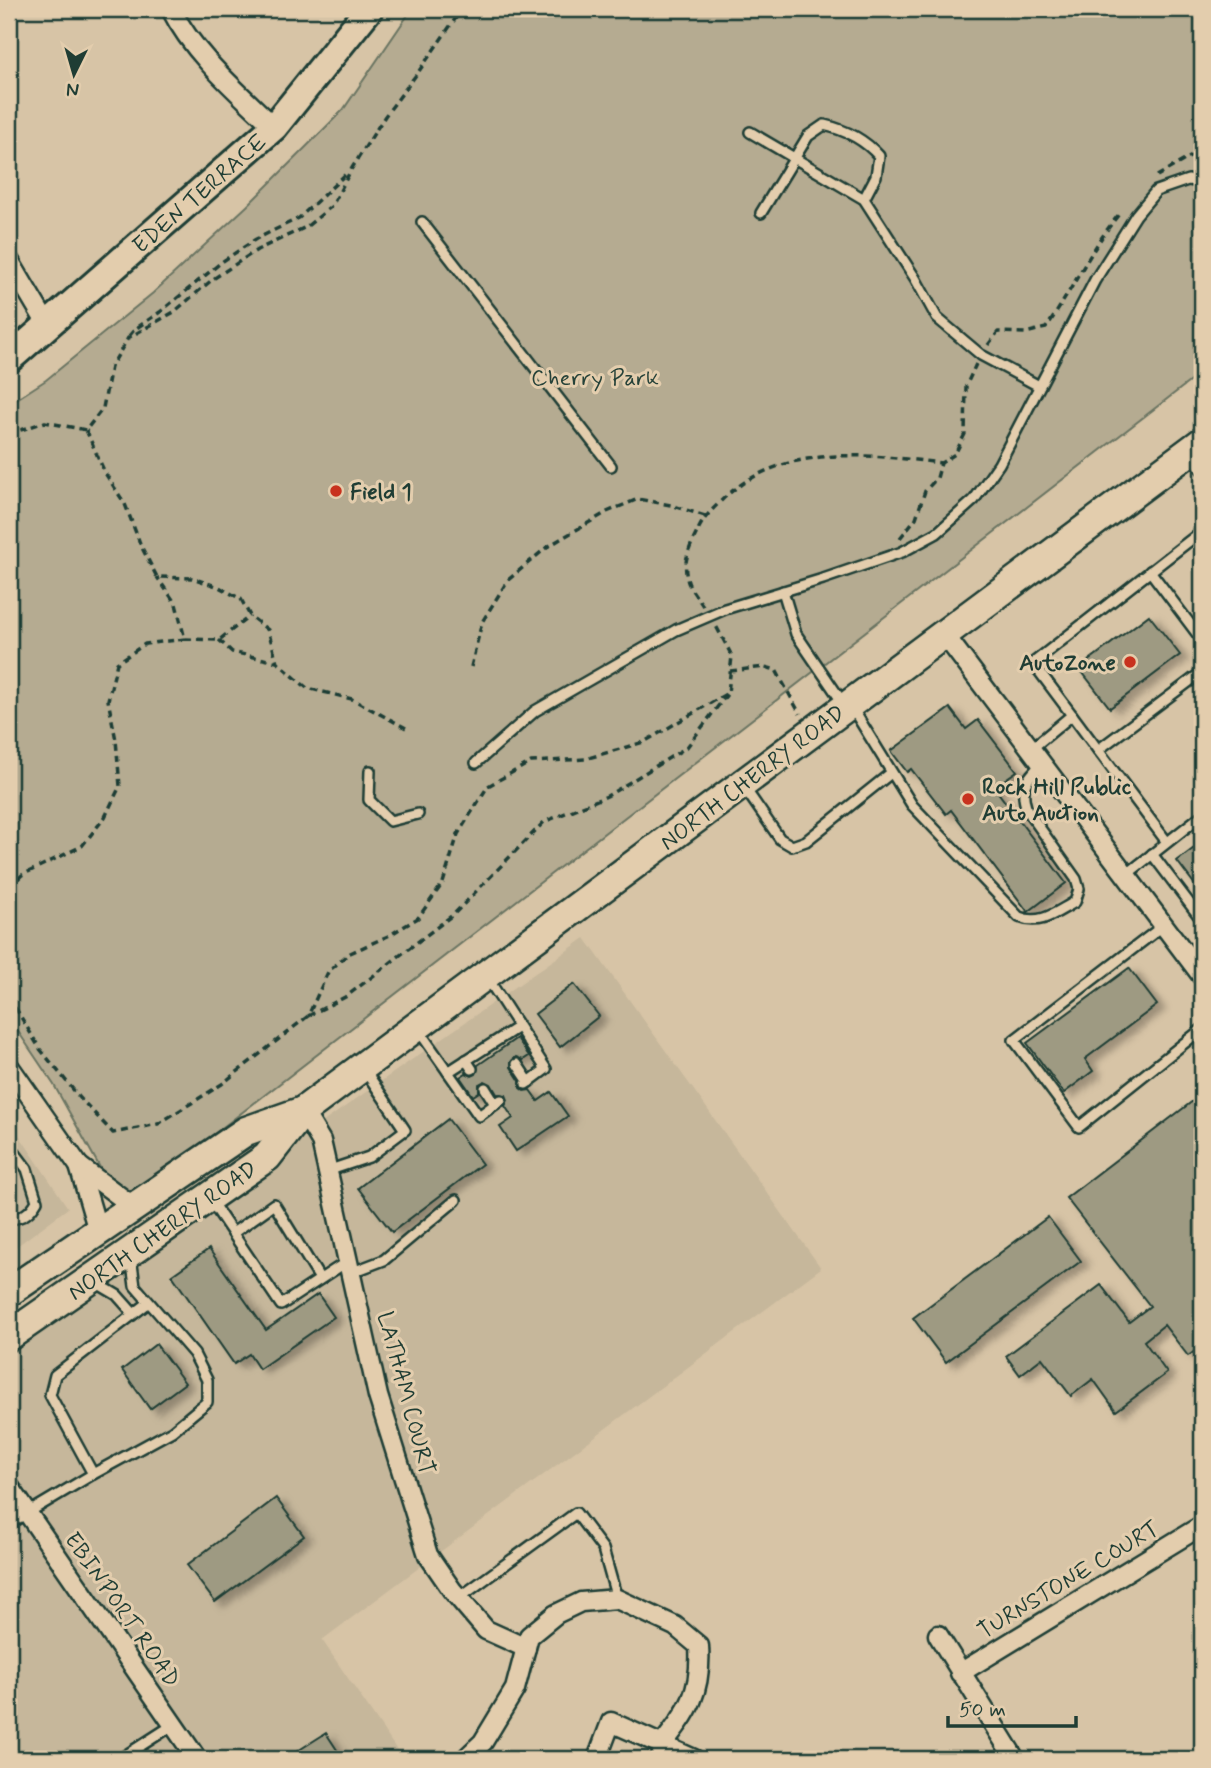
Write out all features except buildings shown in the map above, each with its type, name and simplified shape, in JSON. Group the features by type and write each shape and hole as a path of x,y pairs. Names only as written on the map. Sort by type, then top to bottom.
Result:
{"main road":[{"name":"NORTH CHERRY ROAD","path":"9,1336 267,1157 303,1111 944,634 1198,455"},
{"name":"NORTH CHERRY ROAD","path":"9,1292 246,1131 303,1111"}],"street":[{"path":"171,9 177,22 211,65 274,127"},
{"name":"EDEN TERRACE","path":"9,359 274,127 369,9"},
{"path":"9,260 48,326"},
{"path":"944,634 1202,976"},
{"path":"9,1066 79,1166 134,1207"},
{"name":"LATHAM COURT","path":"303,1111 321,1141 378,1396 428,1555 486,1630 526,1648"},
{"path":"79,1166 98,1231"},
{"name":"EBINPORT ROAD","path":"9,1486 197,1759"},
{"name":"TURNSTONE COURT","path":"960,1673 1201,1526"},
{"path":"465,1759 483,1742 515,1689 529,1636 556,1614 581,1602 617,1599 675,1626 699,1646 701,1672 686,1714 658,1753"},
{"path":"938,1635 1015,1759"},
{"path":"597,1759 611,1723 658,1753 686,1758"}],"lane":[{"path":"761,213 808,136 824,125 841,129 868,144 879,156 876,176 864,199"},
{"path":"750,132 864,199 915,278 937,318 981,355 1039,386"},
{"path":"476,763 535,711 676,630 710,616 902,552 937,533 974,500 999,464 1095,279 1136,215 1156,191 1188,180 1202,182"},
{"path":"422,222 611,466"},
{"path":"1167,842 1033,663 1202,531"},
{"path":"1150,571 1202,640"},
{"path":"783,592 796,634 912,805 1019,917 1030,921 1043,919 1075,902 1079,889 1076,879 1027,810 1023,798 1025,781 1036,756 1072,715"},
{"path":"1098,750 1202,672"},
{"path":"370,771 369,800 390,821 418,814"},
{"path":"742,785 780,839 792,846 806,841 891,772"},
{"path":"1126,875 1202,815"},
{"path":"1152,854 1202,920"},
{"path":"1164,925 1014,1040 1079,1127 1202,1029"},
{"path":"485,975 546,1069 527,1083 517,1064"},
{"path":"416,1027 479,1116 498,1102 485,1088"},
{"path":"448,1072 466,1060 485,1054 518,1027"},
{"path":"466,1060 472,1069"},
{"path":"327,1171 369,1157 405,1130 363,1066"},
{"path":"9,1145 27,1169 37,1200 31,1211 20,1219 9,1219"},
{"path":"209,1197 281,1305 320,1279 349,1267 384,1260 456,1200"},
{"path":"233,1233 274,1204 320,1279"},
{"path":"9,1524 172,1431 207,1402 207,1380 194,1354 135,1286 131,1252"},
{"path":"90,1280 117,1295 133,1314"},
{"path":"93,1474 50,1395 55,1375 148,1303"},
{"path":"459,1598 576,1513 603,1549 617,1599"},
{"path":"120,1759 173,1725"}],"path":[{"path":"128,338 174,312 213,279 257,250 306,228 332,206 385,116 462,9"},
{"path":"1155,177 1202,150"},
{"path":"86,430 103,408 111,367 135,329 223,261 256,239 299,218 352,168"},
{"path":"9,997 40,1049 113,1133 158,1124 222,1084 308,1016 347,996 454,914 544,822 607,796 687,747 728,693 732,656 687,579 688,551 705,516 738,485 786,462 829,456 880,456 941,463 955,454 965,434 966,386 981,355 998,332 1025,332 1046,328 1087,259 1122,211"},
{"path":"9,434 45,422 86,430"},
{"path":"86,430 105,473 125,505 157,577 176,604 185,639"},
{"path":"880,560 916,518 925,491 937,478 941,463"},
{"path":"471,667 482,622 508,580 547,547 607,512 638,499 671,505 705,516"},
{"path":"157,577 192,578 219,587 241,599 250,616 268,630 277,662"},
{"path":"9,887 22,875 82,846 105,817 120,786 116,740 108,700 117,663 145,644 185,639 219,640 250,616"},
{"path":"219,640 232,652 277,662 306,688 352,699 406,728"},
{"path":"730,671 765,667 776,670 812,732"},
{"path":"308,1016 328,972 348,954 388,936 418,918 443,883 458,834 488,786 531,762 585,760 644,742 728,693"}],"shaded area":[{"path":"585,938 821,1268 322,1640 403,1759 9,1759 9,1343"},
{"path":"9,1120 68,1208 9,1252"}],"green space":[{"name":"Cherry Park","path":"412,9 1202,9 1202,372 148,1185 140,1190 126,1191 103,1173 54,1085 9,1018 9,404 46,380 153,293 247,206 343,110"}],"place":[{"name":"Field 1","path":"336,491"},
{"name":"AutoZone","path":"1130,662"},
{"name":"Rock Hill Public Auto Auction","path":"968,799"}]}
